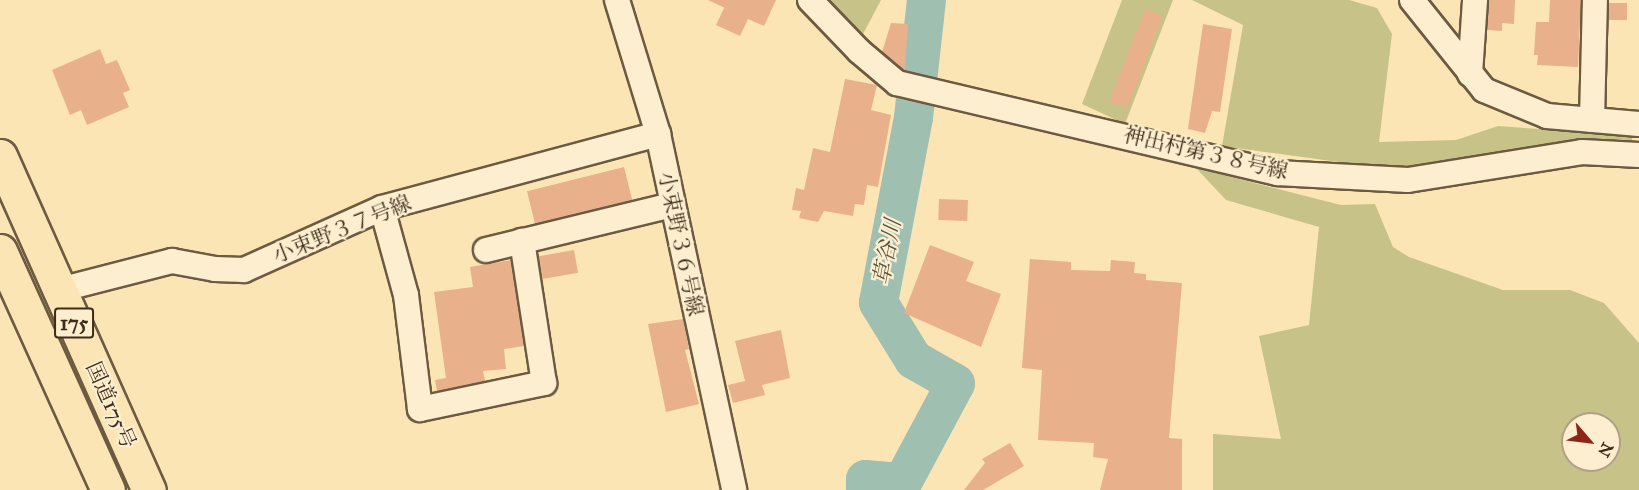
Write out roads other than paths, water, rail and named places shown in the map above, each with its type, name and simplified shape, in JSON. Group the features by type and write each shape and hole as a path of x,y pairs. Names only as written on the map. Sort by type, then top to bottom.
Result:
{"highway":[{"name":"国道175号","path":"0,156 149,490"},
{"name":"国道175号","path":"0,251 108,490"}],"street":[{"name":"小束野３６号線","path":"617,0 658,134 735,490"},
{"name":"神出村第３８号線","path":"810,0 859,51 897,83 934,89 1277,173 1408,180 1582,152 1639,155"},
{"path":"1412,0 1484,90 1546,116 1639,124"},
{"path":"1470,74 1475,0"},
{"path":"1592,120 1595,0"},
{"name":"小束野３７号線","path":"60,290 172,261 215,269 244,270 382,208 658,134"},
{"path":"486,249 672,205"},
{"path":"382,208 405,295 420,409 544,383 522,241"}],"waterway":[{"name":"草谷川","path":"865,490 865,479 902,482 955,383 913,359 878,302 913,117 926,0"}]}
